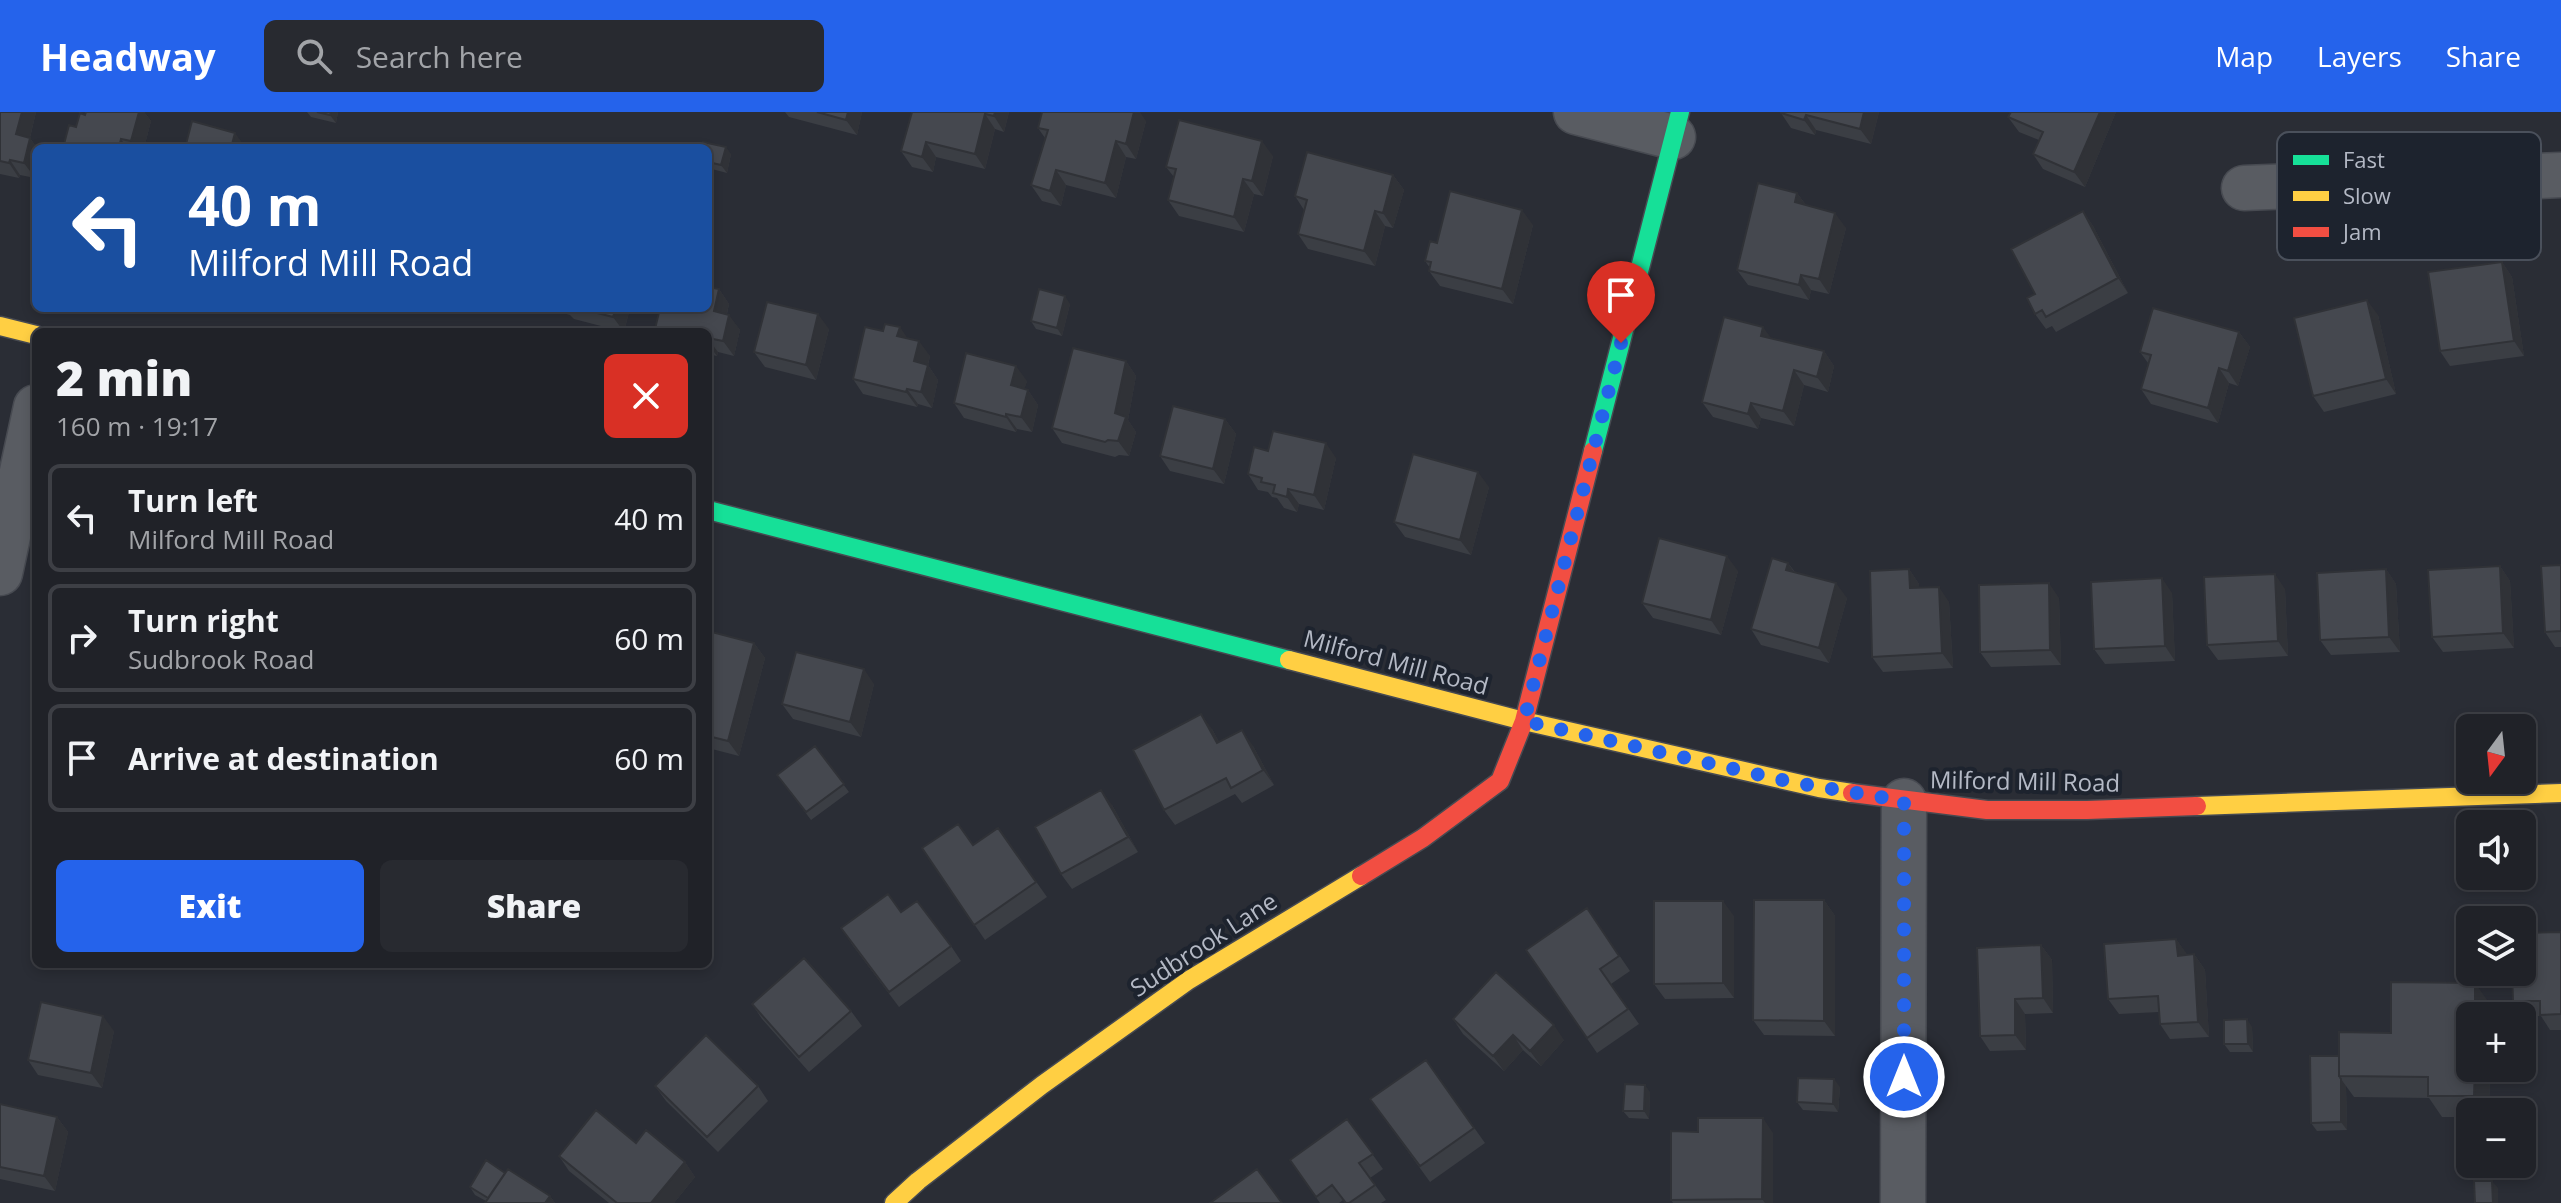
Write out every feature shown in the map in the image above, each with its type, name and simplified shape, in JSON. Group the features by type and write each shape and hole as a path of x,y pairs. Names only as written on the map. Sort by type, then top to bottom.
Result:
{"main road":[{"name":"Sudbrook Lane","path":"894,1203 1042,1085 1189,980 1423,838 1500,781 1524,721 1677,125"},
{"path":"0,326 32,334"},
{"name":"Milford Mill Road","path":"712,511 1524,721 1791,782 1904,801 1987,810 2087,810 2561,793"}],"street":[{"path":"1576,112 1677,125"},
{"path":"2541,176 2561,175"},
{"path":"2244,188 2277,187"},
{"path":"0,573 32,425"},
{"path":"1903,1203 1904,801"}],"building":[{"path":"0,112 22,112 16,134 30,138 24,163 0,161"},
{"path":"86,112 139,112 131,141 121,139 120,144 64,144 69,125 76,127 80,113 85,115"},
{"path":"817,112 848,112 846,120"},
{"path":"912,112 995,112 994,116 985,114 975,154 926,142 922,157 901,151"},
{"path":"1042,112 1134,112 1126,144 1116,141 1105,183 1056,170 1050,191 1031,185 1048,130 1038,128"},
{"path":"1781,112 1864,112 1860,129 1806,115 1804,120"},
{"path":"2011,112 2100,112 2074,172 2033,154 2043,132 2008,117"},
{"path":"1179,120 1262,141 1252,181 1243,179 1234,217 1168,200 1176,169 1166,167"},
{"path":"192,121 235,133 232,144 186,144"},
{"path":"703,142 726,147 721,165 712,163 712,144"},
{"path":"1307,152 1393,175 1383,213 1375,211 1364,251 1298,234 1307,200 1295,196"},
{"path":"1758,183 1797,193 1795,202 1835,213 1819,279 1801,275 1799,285 1737,270"},
{"path":"1450,191 1522,210 1502,289 1429,271 1431,262 1425,261 1430,241 1437,243"},
{"path":"2083,211 2118,278 2046,317 2042,310 2035,314 2027,298 2035,294 2011,249"},
{"path":"2502,262 2514,341 2440,351 2428,272"},
{"path":"712,288 719,289 714,311 729,315 723,341 712,339 712,328 655,328 659,312 712,312"},
{"path":"1039,289 1065,296 1057,328 1031,321"},
{"path":"2367,300 2386,379 2313,396 2294,318"},
{"path":"767,302 818,314 806,365 754,352"},
{"path":"2153,308 2239,332 2228,371 2219,368 2208,408 2141,389 2151,355 2140,352"},
{"path":"594,312 615,312 613,317"},
{"path":"1724,317 1763,327 1761,336 1824,351 1817,377 1794,370 1783,411 1751,403 1748,414 1702,402"},
{"path":"885,324 900,327 897,336 919,341 914,361 928,365 921,392 907,389 906,392 853,379 865,327 883,331"},
{"path":"1073,348 1126,361 1115,413 1126,417 1118,441 1105,442 1052,428"},
{"path":"966,353 1016,366 1011,385 1028,390 1021,417 1006,414 1006,417 954,403"},
{"path":"1173,406 1225,419 1213,469 1160,456"},
{"path":"1273,431 1326,443 1314,495 1288,489 1287,497 1273,493 1275,485 1261,482 1262,478 1248,474 1254,447 1268,451"},
{"path":"1413,454 1478,472 1460,540 1394,522"},
{"path":"1659,538 1727,556 1711,620 1642,603"},
{"path":"1772,558 1788,563 1786,570 1836,583 1819,648 1751,629"},
{"path":"2561,565 2561,631 2545,632 2541,566"},
{"path":"2500,566 2503,633 2432,637 2428,570"},
{"path":"1909,569 1910,588 1939,587 1942,653 1872,657 1870,571"},
{"path":"2386,569 2389,637 2320,640 2317,573"},
{"path":"2275,574 2278,641 2207,645 2204,577"},
{"path":"2162,578 2165,646 2094,649 2091,582"},
{"path":"2049,583 2050,650 1980,652 1979,585"},
{"path":"712,632 754,643 728,741 712,737"},
{"path":"796,652 864,669 850,722 782,704"},
{"path":"1201,714 1217,743 1242,730 1263,770 1231,788 1226,778 1164,810 1133,750"},
{"path":"815,746 844,784 806,812 777,775"},
{"path":"1101,790 1128,837 1061,874 1035,827"},
{"path":"958,824 973,845 998,828 1036,882 974,925 922,848"},
{"path":"888,894 901,912 917,901 951,946 889,992 841,928"},
{"path":"1754,900 1824,900 1824,1021 1753,1020"},
{"path":"1654,901 1723,901 1723,983 1654,984"},
{"path":"1587,908 1619,956 1600,969 1628,1009 1587,1038 1526,950"},
{"path":"2561,932 2561,1014 2540,1015 2540,1001 2513,1001 2512,986 2536,986 2536,933"},
{"path":"2176,939 2178,956 2194,954 2198,1022 2160,1024 2158,996 2108,999 2104,944"},
{"path":"2041,945 2043,998 2015,999 2015,1035 1980,1036 1977,948"},
{"path":"804,958 851,1011 799,1057 752,1004"},
{"path":"1496,972 1554,1025 1530,1051 1513,1035 1493,1056 1453,1019"},
{"path":"2391,982 2475,986 2475,1002 2456,1002 2456,1082 2474,1082 2474,1096 2428,1096 2428,1077 2339,1076 2339,1032 2391,1033"},
{"path":"41,1002 103,1016 91,1073 28,1060"},
{"path":"2247,1019 2248,1044 2224,1044 2224,1020"},
{"path":"706,1035 758,1086 707,1137 655,1086"},
{"path":"2310,1056 2339,1056 2341,1122 2311,1123"},
{"path":"1426,1060 1474,1128 1420,1166 1370,1099"},
{"path":"1798,1078 1834,1079 1833,1104 1797,1102"},
{"path":"1625,1084 1645,1085 1644,1111 1623,1111"},
{"path":"0,1104 57,1117 44,1176 0,1167"},
{"path":"596,1110 636,1143 646,1130 685,1162 651,1203 617,1203 559,1156"},
{"path":"1698,1118 1763,1118 1762,1199 1671,1200 1671,1131 1698,1132"},
{"path":"1347,1119 1373,1154 1359,1163 1375,1185 1349,1203 1332,1185 1316,1197 1290,1160"},
{"path":"486,1160 505,1173 488,1198 470,1187"},
{"path":"508,1169 550,1196 545,1203 485,1203"},
{"path":"1257,1169 1282,1203 1210,1203"},
{"path":"2474,1181 2492,1181 2493,1203 2475,1203"}],"traffic: fast":[{"path":"1593,451 1680,112"},
{"path":"712,511 1289,660"}],"traffic: slow":[{"path":"0,326 32,334"},
{"path":"1289,660 1524,721 1852,793"},
{"path":"2197,806 2561,793"},
{"path":"894,1203 1042,1085 1189,980 1361,876"}],"traffic: jam":[{"path":"1361,876 1423,838 1500,781 1524,721 1593,451"},
{"path":"1852,793 1987,810 2197,806"}],"route":[{"path":"1621,343 1524,721 1819,788 1904,801 1904,1077"}]}
